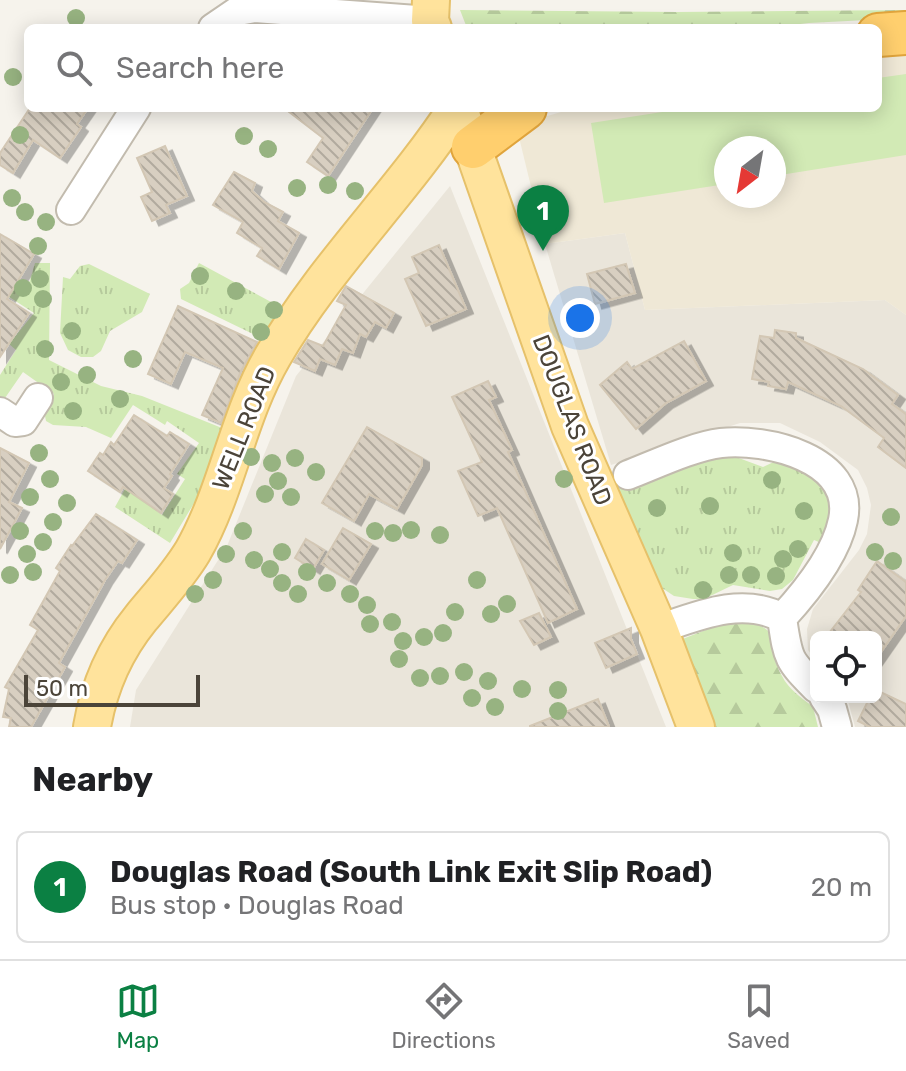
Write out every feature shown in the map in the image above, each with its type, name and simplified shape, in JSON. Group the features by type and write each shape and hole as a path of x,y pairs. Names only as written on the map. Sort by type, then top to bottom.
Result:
{"highway":[{"path":"882,35 906,33"},
{"path":"473,147 520,112"}],"main road":[{"name":"WELL ROAD","path":"92,727 100,692 116,654 179,572 202,533 250,401 275,353 332,267 455,112"},
{"name":"DOUGLAS ROAD","path":"460,112 570,426 659,629 696,727"}],"street":[{"path":"217,24 238,11 255,8 431,16"},
{"path":"71,210 133,112"},
{"path":"0,412 15,422 23,421 38,398"},
{"path":"628,475 718,443 736,442 797,452 815,461 838,484 845,509 840,532 811,582 782,618 792,663 810,682"},
{"path":"659,629 715,610 758,610 782,618"},
{"path":"828,703 837,727"}],"shaded area":[{"path":"906,46 906,315 885,300 645,310 625,233 545,244 516,125 561,112 882,112 882,49"},
{"path":"450,186 666,727 130,727 136,690 227,546 296,376"},
{"path":"625,233 645,310 885,300 906,315 906,727 855,727 849,703 882,703 882,631 810,631 810,653 808,650 807,629 813,609 859,550 867,534 871,505 858,470 820,442 780,423 740,423 611,465 545,244"}],"green space":[{"path":"460,10 906,10 906,18 800,24 465,24"},
{"path":"906,74 906,155 786,174 786,136 714,136 714,186 604,203 591,123 662,112 882,112 882,77"},
{"path":"35,263 50,263 49,360 101,386 142,396 222,428 211,475 170,543 115,507 126,487 162,515 185,479 177,474 199,443 167,421 165,425 133,405 111,438 86,427 53,425 46,421 45,416 54,394 23,372 5,398 0,399 0,375 16,350 9,344 34,313 0,291 0,270 28,287"},
{"path":"199,263 284,309 263,339 181,299 180,289 189,283"},
{"path":"89,264 150,294 142,312 110,331 101,351 93,357 81,357 68,350 60,333 63,277 70,279 80,266"},
{"path":"728,454 763,467 780,459 825,483 829,514 821,543 814,540 793,580 782,589 770,591 733,585 704,599 674,596 662,588 615,487 618,482"},
{"path":"731,620 761,626 768,631 782,676 813,707 818,727 716,727 680,640"}],"building":[{"path":"27,112 85,112 77,124 81,127 60,158 33,140 13,173 0,165 0,153"},
{"path":"289,112 370,112 328,176 307,162 323,138"},
{"path":"165,146 187,196 166,205 170,213 152,221 141,197 152,192 137,158"},
{"path":"234,172 255,183 252,191 283,212 278,221 299,233 279,269 257,256 262,248 237,233 243,222 213,205"},
{"path":"0,234 34,254 7,299 29,313 0,357"},
{"path":"439,245 466,309 426,326 405,279 419,273 412,257"},
{"path":"626,264 635,293 595,304 587,274"},
{"path":"346,286 394,313 386,328 375,322 366,337 360,334 353,353 342,349 335,365 320,359 315,371 294,362 308,340 323,346 346,305 337,301"},
{"path":"178,306 257,342 241,371 221,423 202,415 223,368 185,352 171,384 148,374"},
{"path":"775,330 796,333 796,338 863,369 898,395 892,404 906,414 906,468 878,447 884,438 841,406 788,382 786,389 752,379 760,336 774,338"},
{"path":"684,341 706,381 666,403 636,429 600,385 627,362 632,369"},
{"path":"488,381 496,397 489,400 512,450 508,452 577,609 548,623 497,508 478,516 458,471 482,462 452,397"},
{"path":"134,415 167,436 170,432 189,444 164,488 173,494 161,513 123,487 120,492 88,471 111,442 114,445"},
{"path":"367,427 422,458 422,465 397,509 369,494 354,521 322,503"},
{"path":"0,448 29,463 9,502 22,508 0,549"},
{"path":"96,514 137,540 122,563 118,561 105,580 59,663 65,667 31,727 9,727 11,718 3,717 9,689 5,687 38,630 30,625 60,571 56,568"},
{"path":"343,528 371,544 349,580 322,564"},
{"path":"306,539 324,550 313,569 295,558"},
{"path":"877,561 906,582 906,616 882,650 882,631 831,631 861,592 858,590"},
{"path":"539,613 551,637 534,645 520,621"},
{"path":"631,628 631,639 637,654 606,668 595,643"},
{"path":"882,693 906,704 906,727 870,727 858,721 867,703 882,703"},
{"path":"598,699 609,727 530,727 530,726"}],"place":[{"name":"Douglas Road (South Link Exit Slip Road)","path":"543,251"}]}
